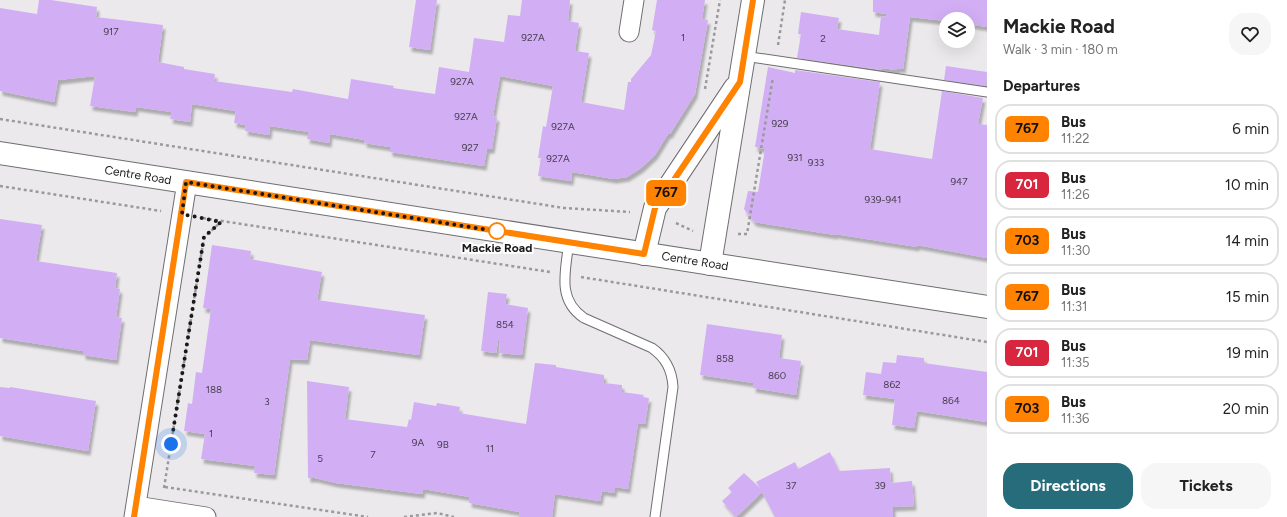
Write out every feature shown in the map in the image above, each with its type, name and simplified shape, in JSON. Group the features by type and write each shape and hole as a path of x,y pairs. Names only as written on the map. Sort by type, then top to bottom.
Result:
{"main road":[{"path":"710,264 753,0"},
{"path":"644,254 655,208 740,82"},
{"name":"Centre Road","path":"0,153 987,307"}],"street":[{"path":"629,32 634,0"},
{"path":"186,182 135,512 161,510 206,517"}],"lane":[{"path":"744,56 987,92"},
{"path":"569,242 564,283 567,299 576,313 652,348 660,354 670,368 673,387 655,517"}],"path":[{"path":"705,92 720,0"},
{"path":"0,119 564,208 631,212 635,206"},
{"path":"0,186 182,214 221,222 565,274 987,342"},
{"path":"161,510 204,237 221,222"},
{"path":"164,487 368,517"},
{"path":"404,517 437,513 454,517"}],"building":[{"path":"39,0 51,0 97,7 96,17 163,25 158,62 184,67 184,69 215,74 214,81 292,92 293,89 348,99 351,79 394,86 393,88 435,94 439,67 469,72 474,38 504,42 508,15 520,16 522,0 570,0 568,21 579,23 575,51 589,53 581,102 624,110 628,82 631,82 631,79 651,55 656,31 652,30 657,0 705,0 702,19 708,20 695,94 655,155 641,168 627,177 614,179 572,172 571,181 538,176 541,158 538,158 543,126 546,127 553,86 500,76 493,116 497,117 492,149 487,149 484,166 390,152 390,147 364,143 365,140 330,134 329,143 307,139 309,132 270,126 269,135 245,131 246,125 234,123 236,111 192,104 190,122 170,119 172,112 136,107 135,112 90,106 95,76 58,80 54,102 0,91 0,8 37,14"},
{"path":"416,0 437,0 430,50 409,47"},
{"path":"873,0 987,0 987,27 975,25 975,12 939,12 939,20 910,17 903,69 897,68 897,70 882,68 882,70 797,58 801,34 798,34 801,12 839,18 837,29 879,35 881,16 886,17 886,14 873,12"},
{"path":"946,66 987,72 986,86 944,80"},
{"path":"768,67 795,73 795,70 880,82 870,149 932,159 942,91 983,98 978,124 987,125 987,258 917,245 917,247 754,222 744,209 748,191 758,192 765,149 755,147"},
{"path":"0,219 42,225 36,261 117,273 115,288 120,289 116,317 122,318 116,360 83,355 83,351 0,338"},
{"path":"212,245 251,251 250,259 322,272 317,300 425,315 419,355 310,340 307,360 290,359 274,475 254,473 255,466 201,459 205,434 184,431 188,403 192,404 196,372 202,373 211,309 203,308"},
{"path":"488,292 507,294 505,304 528,308 522,355 499,353 500,341 498,341 496,353 481,351"},
{"path":"707,324 782,335 779,358 801,361 796,395 753,388 754,383 700,375"},
{"path":"897,355 924,358 924,363 987,372 987,422 917,411 914,428 892,425 895,399 863,395 866,372 881,374 883,362 896,363"},
{"path":"535,363 556,365 556,367 604,375 604,383 622,385 622,392 644,395 643,397 649,398 645,424 638,423 628,489 615,487 614,493 602,491 600,501 555,494 552,517 519,517 520,512 469,503 470,497 423,489 422,494 308,478 307,381 349,387 345,419 407,427 409,419 411,420 414,402 436,406 437,403 460,407 459,413 526,424"},
{"path":"0,387 10,387 96,401 88,451 0,436"},
{"path":"830,452 839,471 890,468 891,483 912,481 914,506 893,507 893,517 775,517 762,492 736,517 722,501 732,492 728,488 744,473 760,488 756,482 795,462 798,469"}],"bus line":[{"name":"767","path":"134,517 186,182 644,254 655,208 740,82 753,0"}],"place":[{"name":"Mackie Road","path":"497,231"}],"route":[{"path":"171,444 204,237 221,222 182,214 186,182 501,232 497,231"}]}
